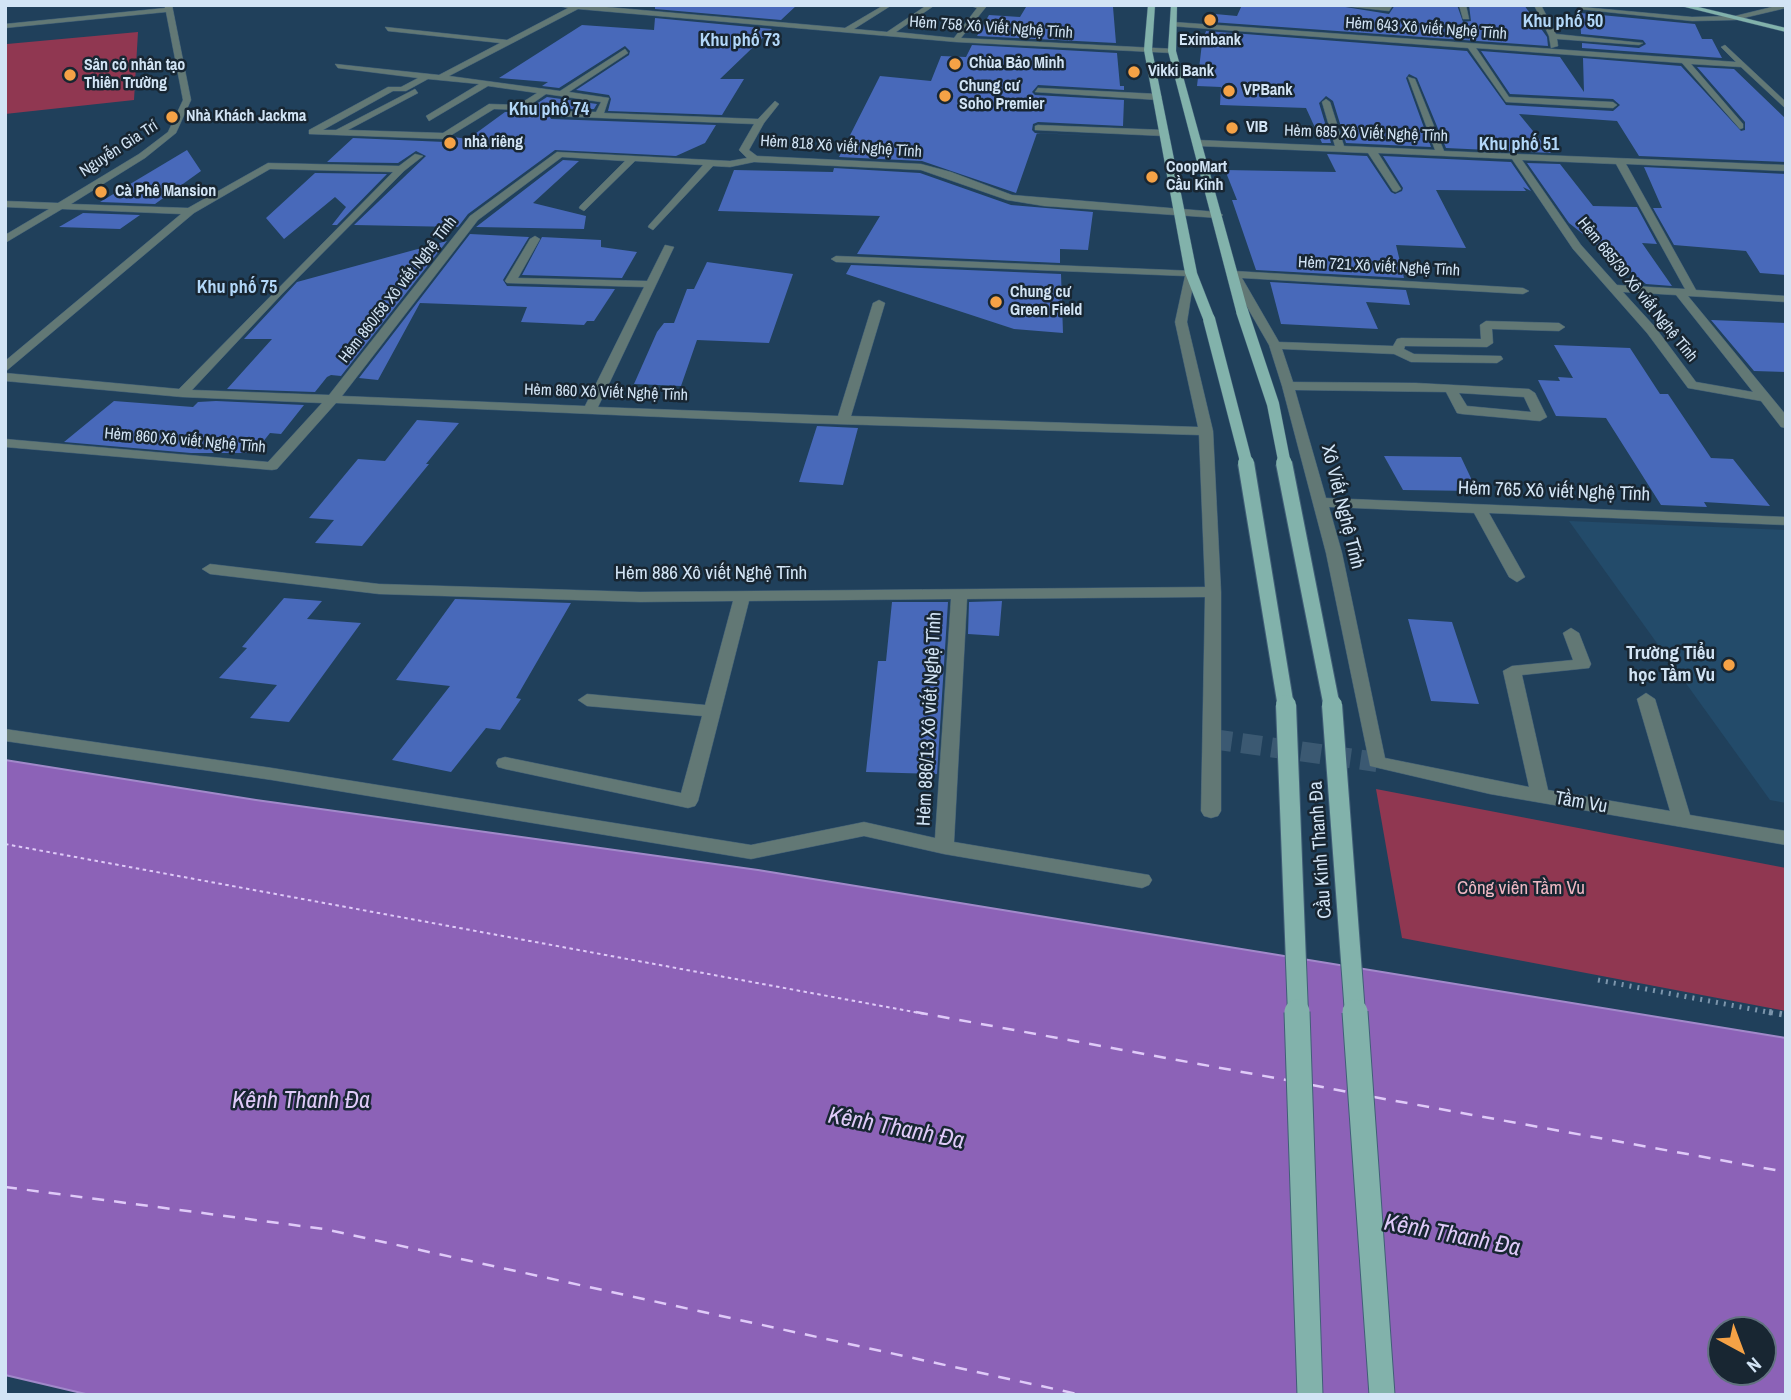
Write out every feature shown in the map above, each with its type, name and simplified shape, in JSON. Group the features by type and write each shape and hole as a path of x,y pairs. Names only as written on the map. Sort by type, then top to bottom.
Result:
{"main road":[{"path":"1152,5 1148,50 1191,273"},
{"name":"Xô Viết Nghệ Tĩnh","path":"1174,5 1172,51 1242,311"},
{"path":"1681,5 1786,30"},
{"name":"Cầu Kinh Thanh Đa","path":"1191,273 1209,319 1250,474 1288,721 1310,1395"},
{"name":"Cầu Kinh Thanh Đa","path":"1242,311 1273,404 1334,718 1382,1395"}],"street":[{"name":"Hẻm 758 Xô Viết Nghệ Tĩnh","path":"557,5 956,40 1172,51"},
{"path":"845,31 889,5"},
{"path":"887,34 932,5"},
{"path":"956,40 982,7 971,5"},
{"path":"1339,5 1390,9 1390,5"},
{"path":"1462,5 1466,17"},
{"path":"1537,5 1553,36 1555,53"},
{"path":"1582,9 1692,19 1735,18 1786,6"},
{"path":"336,133 576,7"},
{"path":"5,26 169,8"},
{"name":"Nguyễn Gia Trí","path":"5,240 142,156 172,133 187,100 169,8"},
{"path":"686,17 697,11"},
{"path":"1546,23 1560,25"},
{"name":"Hẻm 643 Xô viết Nghệ Tĩnh","path":"1173,24 1742,65"},
{"path":"388,29 509,42"},
{"path":"1553,36 1639,43"},
{"path":"1471,46 1506,99 1613,105"},
{"path":"1725,47 1786,107"},
{"path":"562,93 625,51"},
{"path":"1685,62 1740,126"},
{"path":"338,66 546,90 606,100 599,115"},
{"path":"425,77 403,89 391,89 312,132 445,136 492,106 520,108 546,90"},
{"path":"1411,79 1440,152"},
{"path":"429,118 487,83"},
{"path":"1038,90 1158,97"},
{"path":"1326,102 1340,148"},
{"name":"Hẻm 818 Xô viết Nghệ Tĩnh","path":"775,104 760,122 744,150 754,159 921,167 948,174 1010,198 1217,215"},
{"name":"Hẻm 818 Xô viết Nghệ Tĩnh","path":"551,113 760,122"},
{"path":"1038,128 1164,133"},
{"name":"Hẻm 685 Xô Viết Nghệ Tĩnh","path":"1198,143 1786,168"},
{"path":"1371,150 1396,189"},
{"name":"Hẻm 860/58 Xô viết Nghệ Tĩnh","path":"333,399 474,218 560,154 633,158"},
{"name":"Hẻm 685/30 Xô viết Nghệ Tĩnh","path":"1514,155 1577,247 1651,330 1692,385 1765,398"},
{"path":"182,393 401,170 418,156"},
{"path":"584,208 633,158 730,164 754,159"},
{"name":"Hẻm 685/30 Xô viết Nghệ Tĩnh","path":"1619,160 1685,292 1786,424"},
{"path":"653,227 710,163"},
{"path":"5,368 190,211 268,166 401,170"},
{"path":"5,204 190,211"},
{"path":"535,239 511,281 651,284"},
{"path":"590,410 669,247"},
{"path":"835,259 1191,273 1181,323 1206,431 1213,592 1211,811"},
{"name":"Hẻm 721 Xô viết Nghệ Tĩnh","path":"1234,274 1523,290"},
{"name":"Xô Viết Nghệ Tĩnh","path":"1234,274 1275,345 1288,386 1334,552 1377,762"},
{"path":"1613,288 1786,299"},
{"path":"843,420 879,303"},
{"path":"1397,351 1401,342 1487,343 1486,325 1559,327"},
{"path":"1275,345 1397,351 1411,358 1497,359"},
{"name":"Hẻm 860 Xô Viết Nghệ Tĩnh","path":"5,377 182,393 843,420 1206,431"},
{"path":"1288,386 1450,389 1529,393 1540,417 1462,410 1450,389"},
{"name":"Hẻm 860 Xô viết Nghệ Tĩnh","path":"5,443 272,466 333,399"},
{"name":"Hẻm 765 Xô viết Nghệ Tĩnh","path":"1321,502 1786,521"},
{"path":"1479,509 1517,578"},
{"name":"Hẻm 886 Xô viết Nghệ Tĩnh","path":"210,569 379,589 640,597 1213,592"},
{"name":"Hẻm 886/13 Xô viết Nghệ Tĩnh","path":"944,846 958,594"},
{"path":"505,763 688,801 742,596"},
{"path":"1540,796 1513,671 1583,664 1571,633"},
{"path":"1646,699 1682,820"},
{"path":"587,700 712,710"},
{"path":"5,735 285,776 751,852 864,829 944,846 1142,880"},
{"name":"Tầm Vu","path":"1377,762 1540,796 1786,838"}],"path":[{"path":"1598,981 1786,1015"}],"shaded area":[{"name":"Trường Tiểu học Tầm Vu","path":"1569,521 1786,530 1786,803 1770,800"}],"green space":[{"name":"Sân cỏ nhân tạo Thiên Trường","path":"138,32 134,100 5,114 7,44"},
{"name":"Công viên Tầm Vu","path":"1376,789 1786,868 1786,1011 1402,938"}],"water":[{"name":"Kênh Thanh Đa","path":"5,760 256,800 758,870 1786,1038 1786,1395 90,1395 5,1375"}],"building":[{"path":"655,5 797,5 781,20 655,9"},
{"path":"1242,5 1333,5 1389,14 1395,5 1457,5 1463,22 1471,21 1469,5 1524,5 1547,37 1548,46 1211,22 1215,14 1237,16"},
{"path":"1026,7 1113,7 1116,43 977,36 989,15 1020,17"},
{"path":"1580,13 1695,24 1702,39 1712,39 1722,58 1582,48 1582,43 1639,48 1646,44 1643,40 1581,34"},
{"path":"655,18 772,29 720,79 744,79 722,115 608,111 611,99 609,95 576,90 629,55 630,51 625,46 559,88 542,86 548,82 499,78 582,25 654,30"},
{"path":"1206,31 1467,51 1506,105 1613,111 1620,105 1613,99 1510,94 1481,51 1560,57 1584,92 1583,58 1681,66 1741,131 1745,130 1745,122 1697,67 1734,69 1786,119 1786,162 1639,156 1617,121 1519,114 1551,153 1446,148 1417,78 1409,74 1406,78 1431,147 1346,143 1333,101 1326,96 1319,103 1331,143 1322,143 1306,108 1220,105 1221,87 1197,86"},
{"path":"972,45 1117,53 1120,86 1124,86 1124,90 1038,85 1032,92 1035,95 1124,100 1123,126 1038,122 1033,124 1032,130 1037,133 1016,193 922,161 839,157 880,76 931,81 941,56 966,57"},
{"path":"547,97 597,104 594,109 546,109 551,119 716,125 705,143 676,156 555,150 468,214 458,227 354,225 426,156 416,151 398,163 327,162 353,138 445,142 453,137 468,139 505,112 524,112"},
{"path":"187,150 201,171 155,204 100,202"},
{"path":"1327,154 1367,156 1395,194 1403,188 1383,156 1511,162 1531,191 1523,187 1526,191 1436,190 1466,248 1396,245 1404,278 1256,270 1232,200 1237,200 1225,170 1336,172"},
{"path":"563,160 579,161 533,203 586,216 584,229 476,227"},
{"path":"1527,163 1560,164 1593,206 1637,207 1657,244 1642,243 1672,286 1646,284 1569,223"},
{"path":"1644,167 1786,174 1786,275 1760,273 1746,251 1674,245 1653,208 1662,208"},
{"path":"834,168 920,173 1011,205 1093,212 1088,250 1060,249 1060,263 857,254 880,216 718,211 734,170 833,172"},
{"path":"315,173 387,174 337,225 332,225 346,207 335,197 284,239 266,218"},
{"path":"83,213 140,215 120,229 59,227"},
{"path":"470,234 529,237 503,280 507,286 615,289 594,321 587,321 584,325 521,322 527,307 420,303 378,380 359,378"},
{"path":"542,237 601,240 601,247 637,252 622,278 522,275"},
{"path":"447,241 341,376 327,377 315,392 227,389 272,339 244,339 297,282"},
{"path":"707,262 793,274 769,343 697,340 681,386 634,384 657,332 664,323 674,323 687,289 694,289"},
{"name":"Chung cư Green Field","path":"851,265 1061,274 1063,333 1014,329 846,274"},
{"path":"1270,282 1406,290 1410,305 1366,302 1378,329 1281,324"},
{"path":"1711,320 1786,323 1786,372 1754,371"},
{"path":"1554,345 1630,348 1660,394 1668,394 1711,458 1733,459 1770,506 1704,502 1707,507 1661,505 1606,418 1556,416 1538,380 1560,381 1558,377 1573,378"},
{"path":"114,401 193,407 198,402 216,401 304,405 281,434 270,433 254,453 191,453 64,442"},
{"path":"417,420 459,423 362,546 315,543 334,520 309,518 358,459 385,461"},
{"path":"817,426 858,428 843,485 799,482"},
{"path":"1384,456 1461,457 1477,491 1403,490"},
{"path":"284,598 322,601 307,619 361,623 289,722 250,718 277,685 219,678 247,648 242,647"},
{"path":"455,599 571,603 516,698 521,699 500,730 486,728 451,772 392,760 450,686 396,680"},
{"path":"1002,601 999,636 968,634 969,602"},
{"path":"892,602 948,602 937,774 866,772 878,661 886,661"},
{"path":"1408,619 1452,622 1479,704 1431,701"}],"ferry route":[{"path":"5,844 925,1014"},
{"path":"916,1012 1286,1080"},
{"path":"1312,1085 1348,1092"},
{"path":"1374,1097 1786,1172"},
{"path":"5,1187 324,1229 1082,1395"}],"tunnel":[{"path":"1212,739 1377,762"}],"place":[{"name":"Eximbank","path":"1210,20"},
{"name":"Chùa Bảo Minh","path":"955,64"},
{"name":"Vikki Bank","path":"1134,72"},
{"name":"Sân cỏ nhân tạo Thiên Trường","path":"70,75"},
{"name":"VPBank","path":"1229,91"},
{"name":"Chung cư Soho Premier","path":"945,96"},
{"name":"Nhà Khách Jackma","path":"172,117"},
{"name":"VIB","path":"1232,128"},
{"name":"nhà riêng","path":"450,143"},
{"name":"CoopMart Cầu Kinh","path":"1152,177"},
{"name":"Cà Phê Mansion","path":"101,192"},
{"name":"Chung cư Green Field","path":"996,302"},
{"name":"Trường Tiểu học Tầm Vu","path":"1729,665"}],"district":[{"name":"Khu phố 50","path":"1563,22"},
{"name":"Khu phố 73","path":"740,41"},
{"name":"Khu phố 74","path":"549,110"},
{"name":"Khu phố 51","path":"1519,145"},
{"name":"Khu phố 75","path":"237,288"}]}
